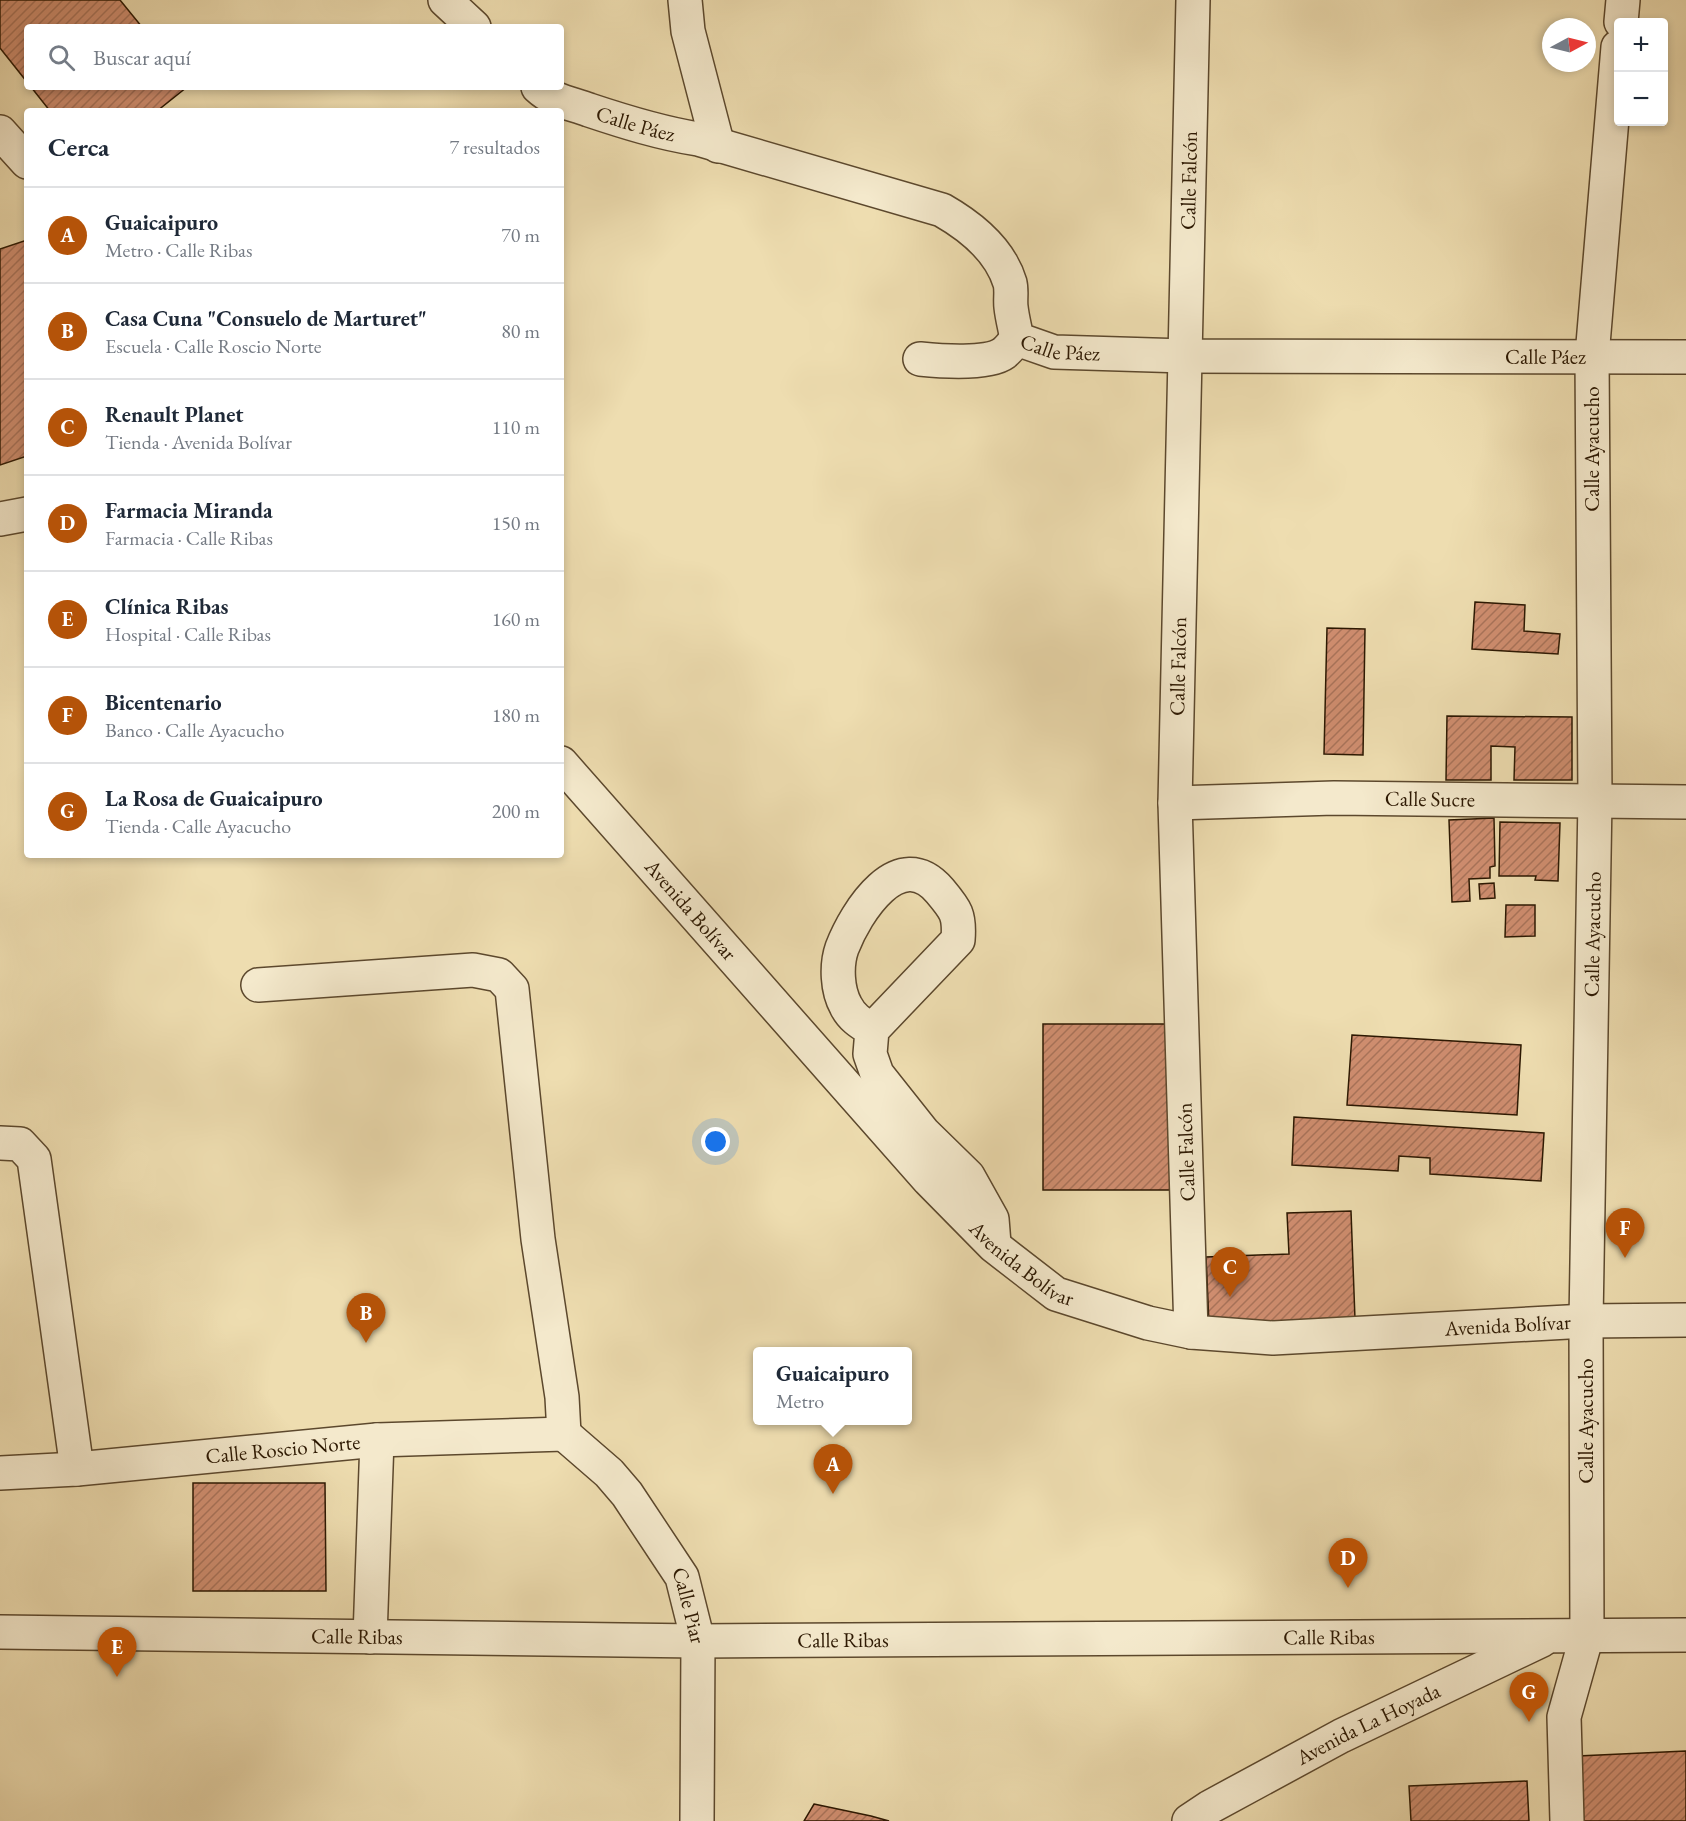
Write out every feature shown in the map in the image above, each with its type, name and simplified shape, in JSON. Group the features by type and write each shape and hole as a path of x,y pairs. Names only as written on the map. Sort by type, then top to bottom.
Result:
{"street":[{"path":"445,0 471,24"},
{"path":"685,0 688,31 718,146"},
{"name":"Calle Falcón","path":"1191,1332 1175,803 1192,0"},
{"path":"1621,18 1623,0"},
{"name":"Calle Ayacucho","path":"1566,1821 1564,1717 1587,1635 1586,1321 1595,799 1592,356 1616,72"},
{"name":"Calle Páez","path":"541,90 548,96 625,123 698,139 942,210 963,222 1000,262 1011,285 1011,308 1017,339 1054,352 1185,356 1686,357"},
{"path":"0,132 24,159"},
{"path":"920,359 984,360 1003,354 1017,339"},
{"path":"0,519 24,515"},
{"name":"Avenida Bolívar","path":"564,766 929,1180 994,1246 1056,1294 1148,1323 1191,1332 1273,1338 1586,1321 1686,1320"},
{"name":"Calle Sucre","path":"1175,803 1334,798 1595,799 1686,802"},
{"path":"872,1030 854,1018 844,1004 838,982 841,950 873,894 893,877 916,874 936,886 955,908 959,926 958,940 872,1030 870,1054 877,1074 923,1132 968,1176 992,1219 994,1246"},
{"path":"258,985 473,970 499,975 512,989 538,1239 562,1397 564,1434"},
{"path":"0,1143 20,1144 34,1159 77,1469"},
{"name":"Calle Roscio Norte","path":"0,1469 77,1469 377,1440 564,1434"},
{"name":"Calle Piar","path":"564,1434 609,1473 627,1494 682,1576 698,1641 697,1821"},
{"path":"370,1637 377,1440"},
{"name":"Calle Ribas","path":"0,1632 698,1641 1686,1635"},
{"name":"Avenida La Hoyada","path":"1213,1813 1341,1737 1552,1636"}],"building":[{"path":"0,0 120,0 140,24 24,24 24,78 0,48"},
{"path":"33,90 183,90 161,108 48,108"},
{"path":"24,241 24,457 0,465 0,249"},
{"path":"1475,602 1525,605 1524,631 1560,634 1558,654 1472,649"},
{"path":"1327,628 1365,629 1363,755 1324,754"},
{"path":"1447,716 1572,717 1572,780 1514,780 1515,747 1491,746 1491,780 1446,780"},
{"path":"1494,818 1495,866 1490,867 1490,878 1469,879 1470,901 1452,902 1449,820"},
{"path":"1500,822 1560,823 1558,881 1535,880 1536,876 1499,876"},
{"path":"1494,883 1495,898 1480,899 1479,884"},
{"path":"1506,905 1535,905 1535,936 1505,937"},
{"path":"1043,1024 1170,1024 1170,1190 1043,1190"},
{"path":"1352,1035 1521,1045 1517,1115 1347,1105"},
{"path":"1294,1117 1544,1133 1541,1181 1430,1174 1430,1158 1399,1156 1398,1171 1292,1165"},
{"path":"1351,1211 1355,1319 1209,1325 1206,1257 1289,1254 1287,1213"},
{"path":"193,1483 325,1483 326,1591 193,1591"},
{"path":"1686,1751 1686,1821 1582,1821 1578,1756"},
{"path":"1527,1781 1529,1821 1411,1821 1409,1786"},
{"path":"814,1804 871,1816 889,1821 804,1821"}],"place":[{"name":"Bicentenario","path":"1625,1258"},
{"name":"Renault Planet","path":"1230,1297"},
{"name":"Casa Cuna \"Consuelo de Marturet\"","path":"366,1343"},
{"name":"Guaicaipuro","path":"833,1494"},
{"name":"Farmacia Miranda","path":"1348,1588"},
{"name":"Clínica Ribas","path":"117,1677"},
{"name":"La Rosa de Guaicaipuro","path":"1529,1722"}]}
